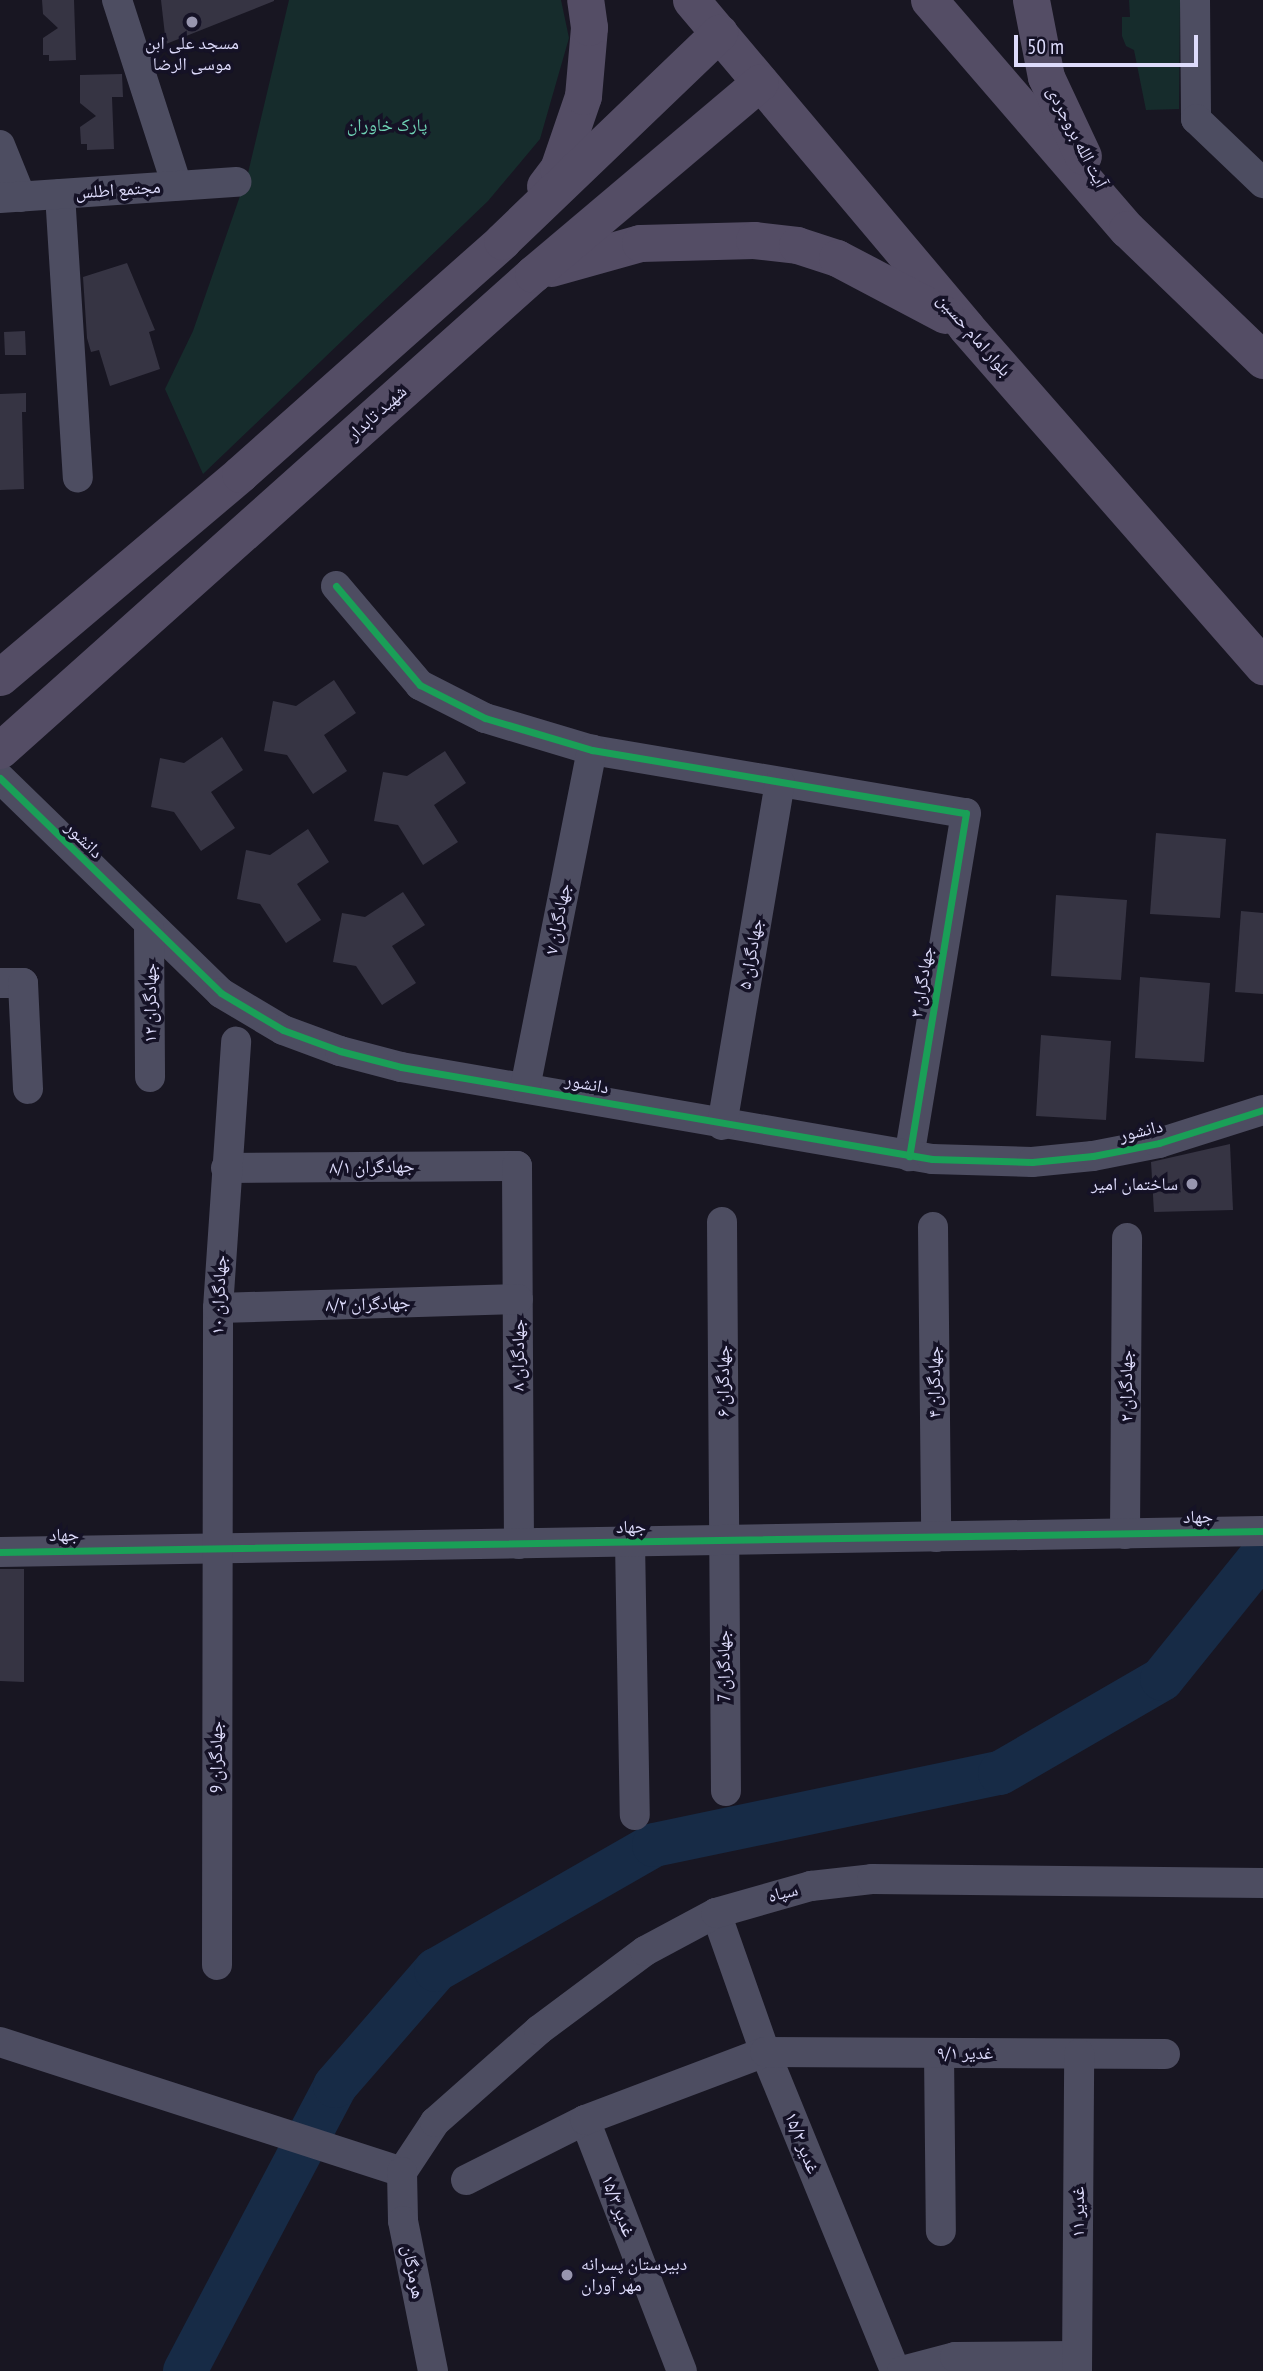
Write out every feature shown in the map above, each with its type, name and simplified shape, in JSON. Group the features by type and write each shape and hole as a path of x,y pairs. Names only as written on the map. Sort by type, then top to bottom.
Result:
{"main road":[{"path":"502,240 558,169 571,132 583,96 589,27 585,0"},
{"name":"بلوار امام حسین","path":"691,0 966,327 1263,666"},
{"path":"929,0 1127,229 1263,360"},
{"name":"آیت الله بروجردی","path":"1031,0 1038,46 1060,111 1127,229"},
{"path":"0,677 240,474 502,240 719,33"},
{"name":"شهید تابدار","path":"0,750 533,274 760,82"},
{"path":"655,95 674,94 694,116 696,137"},
{"path":"533,274 640,243 754,240 797,245 837,258 966,327"},
{"path":"240,474 271,507"}],"street":[{"path":"117,0 177,186"},
{"path":"1195,0 1196,119 1263,183"},
{"path":"0,145 10,197"},
{"name":"مجتمع اطلس","path":"10,197 236,182"},
{"path":"60,194 78,477"},
{"path":"336,586 420,685 485,718 592,750 780,783"},
{"name":"جهادگران ۷","path":"525,1088 592,750"},
{"name":"دانشور","path":"0,778 149,928 220,993 283,1030 401,1067 909,1156 984,1162 1093,1156 1159,1143 1263,1110"},
{"name":"جهادگران ۳","path":"780,783 966,813 909,1156"},
{"name":"جهادگران ۵","path":"722,1125 780,783"},
{"name":"جهادگران ۱۲","path":"149,928 150,1077"},
{"path":"0,983 23,983 29,1089"},
{"name":"جهادگران ۱۰","path":"215,1549 218,1308 236,1042"},
{"name":"جهادگران ۸/۱","path":"226,1168 517,1166"},
{"name":"جهادگران ۸","path":"517,1166 519,1544"},
{"name":"جهادگران ۶","path":"722,1222 723,1541"},
{"name":"جهادگران ۴","path":"933,1227 936,1537"},
{"name":"جهادگران ۲","path":"1125,1534 1127,1238"},
{"name":"جهادگران ۸/۲","path":"218,1308 518,1299"},
{"name":"جهاد","path":"0,1552 1262,1531"},
{"name":"جهادگران 7","path":"723,1541 726,1791"},
{"path":"630,1542 635,1815"},
{"name":"جهادگران 9","path":"215,1549 217,1965"},
{"name":"سپاه","path":"402,2172 435,2122 539,2030 645,1951 716,1913 811,1886 872,1879 1263,1883"},
{"name":"غدیر ۱۵/۲","path":"716,1913 765,2052 895,2371"},
{"path":"0,2042 402,2172"},
{"path":"466,2180 585,2120 765,2052"},
{"name":"غدیر ۹/۱","path":"765,2052 1165,2054"},
{"path":"939,2053 942,2231"},
{"name":"غدیر ۱۱","path":"1077,2364 1079,2054"},
{"name":"غدیر ۱۵/۳","path":"585,2120 682,2371"},
{"name":"هرمزگان","path":"402,2172 403,2221 433,2371"},
{"path":"902,2371 955,2364 1077,2364"}],"green space":[{"name":"پارک خاوران","path":"289,0 561,0 569,38 540,139 488,201 203,474 165,389 193,331 248,173"},
{"path":"1129,0 1180,0 1179,109 1146,110 1134,50 1126,46 1122,36 1122,17 1130,17"}],"building":[{"path":"42,0 74,0 76,60 49,61 49,55 43,55 43,38 58,28 43,14"},
{"name":"مسجد علی ابن موسی الرضا","path":"161,0 274,0 274,1 166,44"},
{"path":"122,74 123,97 112,97 114,149 87,150 87,144 81,144 80,127 96,116 80,103 80,75"},
{"path":"127,263 155,330 149,332 160,369 110,386 99,350 91,352 87,338 83,277"},
{"path":"25,331 26,355 5,355 4,332"},
{"path":"26,393 26,412 22,412 24,489 0,490 0,394"},
{"path":"334,680 356,713 324,735 347,771 313,794 287,755 264,751 273,701 296,706"},
{"path":"222,737 243,770 211,792 235,828 201,851 174,812 151,807 160,758 184,763"},
{"path":"445,751 466,783 434,805 458,842 423,865 398,825 374,821 383,772 407,776"},
{"path":"308,829 329,862 297,884 321,920 286,943 260,904 237,899 246,850 270,855"},
{"path":"1156,833 1226,839 1220,918 1150,914"},
{"path":"403,892 425,925 392,946 416,983 382,1005 356,966 333,962 342,913 365,917"},
{"path":"1056,895 1127,900 1121,980 1051,976"},
{"path":"1241,911 1263,913 1263,994 1235,992"},
{"path":"1140,977 1210,983 1204,1062 1135,1058"},
{"path":"1041,1035 1111,1041 1106,1120 1036,1116"},
{"name":"ساختمان امیر","path":"1230,1144 1233,1210 1154,1212 1151,1162"},
{"path":"0,1569 24,1569 24,1682 0,1681"}],"waterway":[{"path":"185,2371 335,2086 436,1970 654,1845 1000,1773 1162,1679 1263,1554"}],"cycle path":[{"path":"336,586 420,685 485,718 592,750 966,813 909,1156"},
{"path":"0,778 221,993 283,1030 340,1051 401,1067 932,1159 1032,1162 1093,1156 1159,1143 1263,1110"},
{"path":"0,1552 1263,1531"}],"place":[{"name":"مسجد علی ابن موسی الرضا","path":"192,22"},
{"name":"ساختمان امیر","path":"1192,1184"},
{"name":"دبیرستان پسرانه مهر آوران","path":"567,2275"}]}
